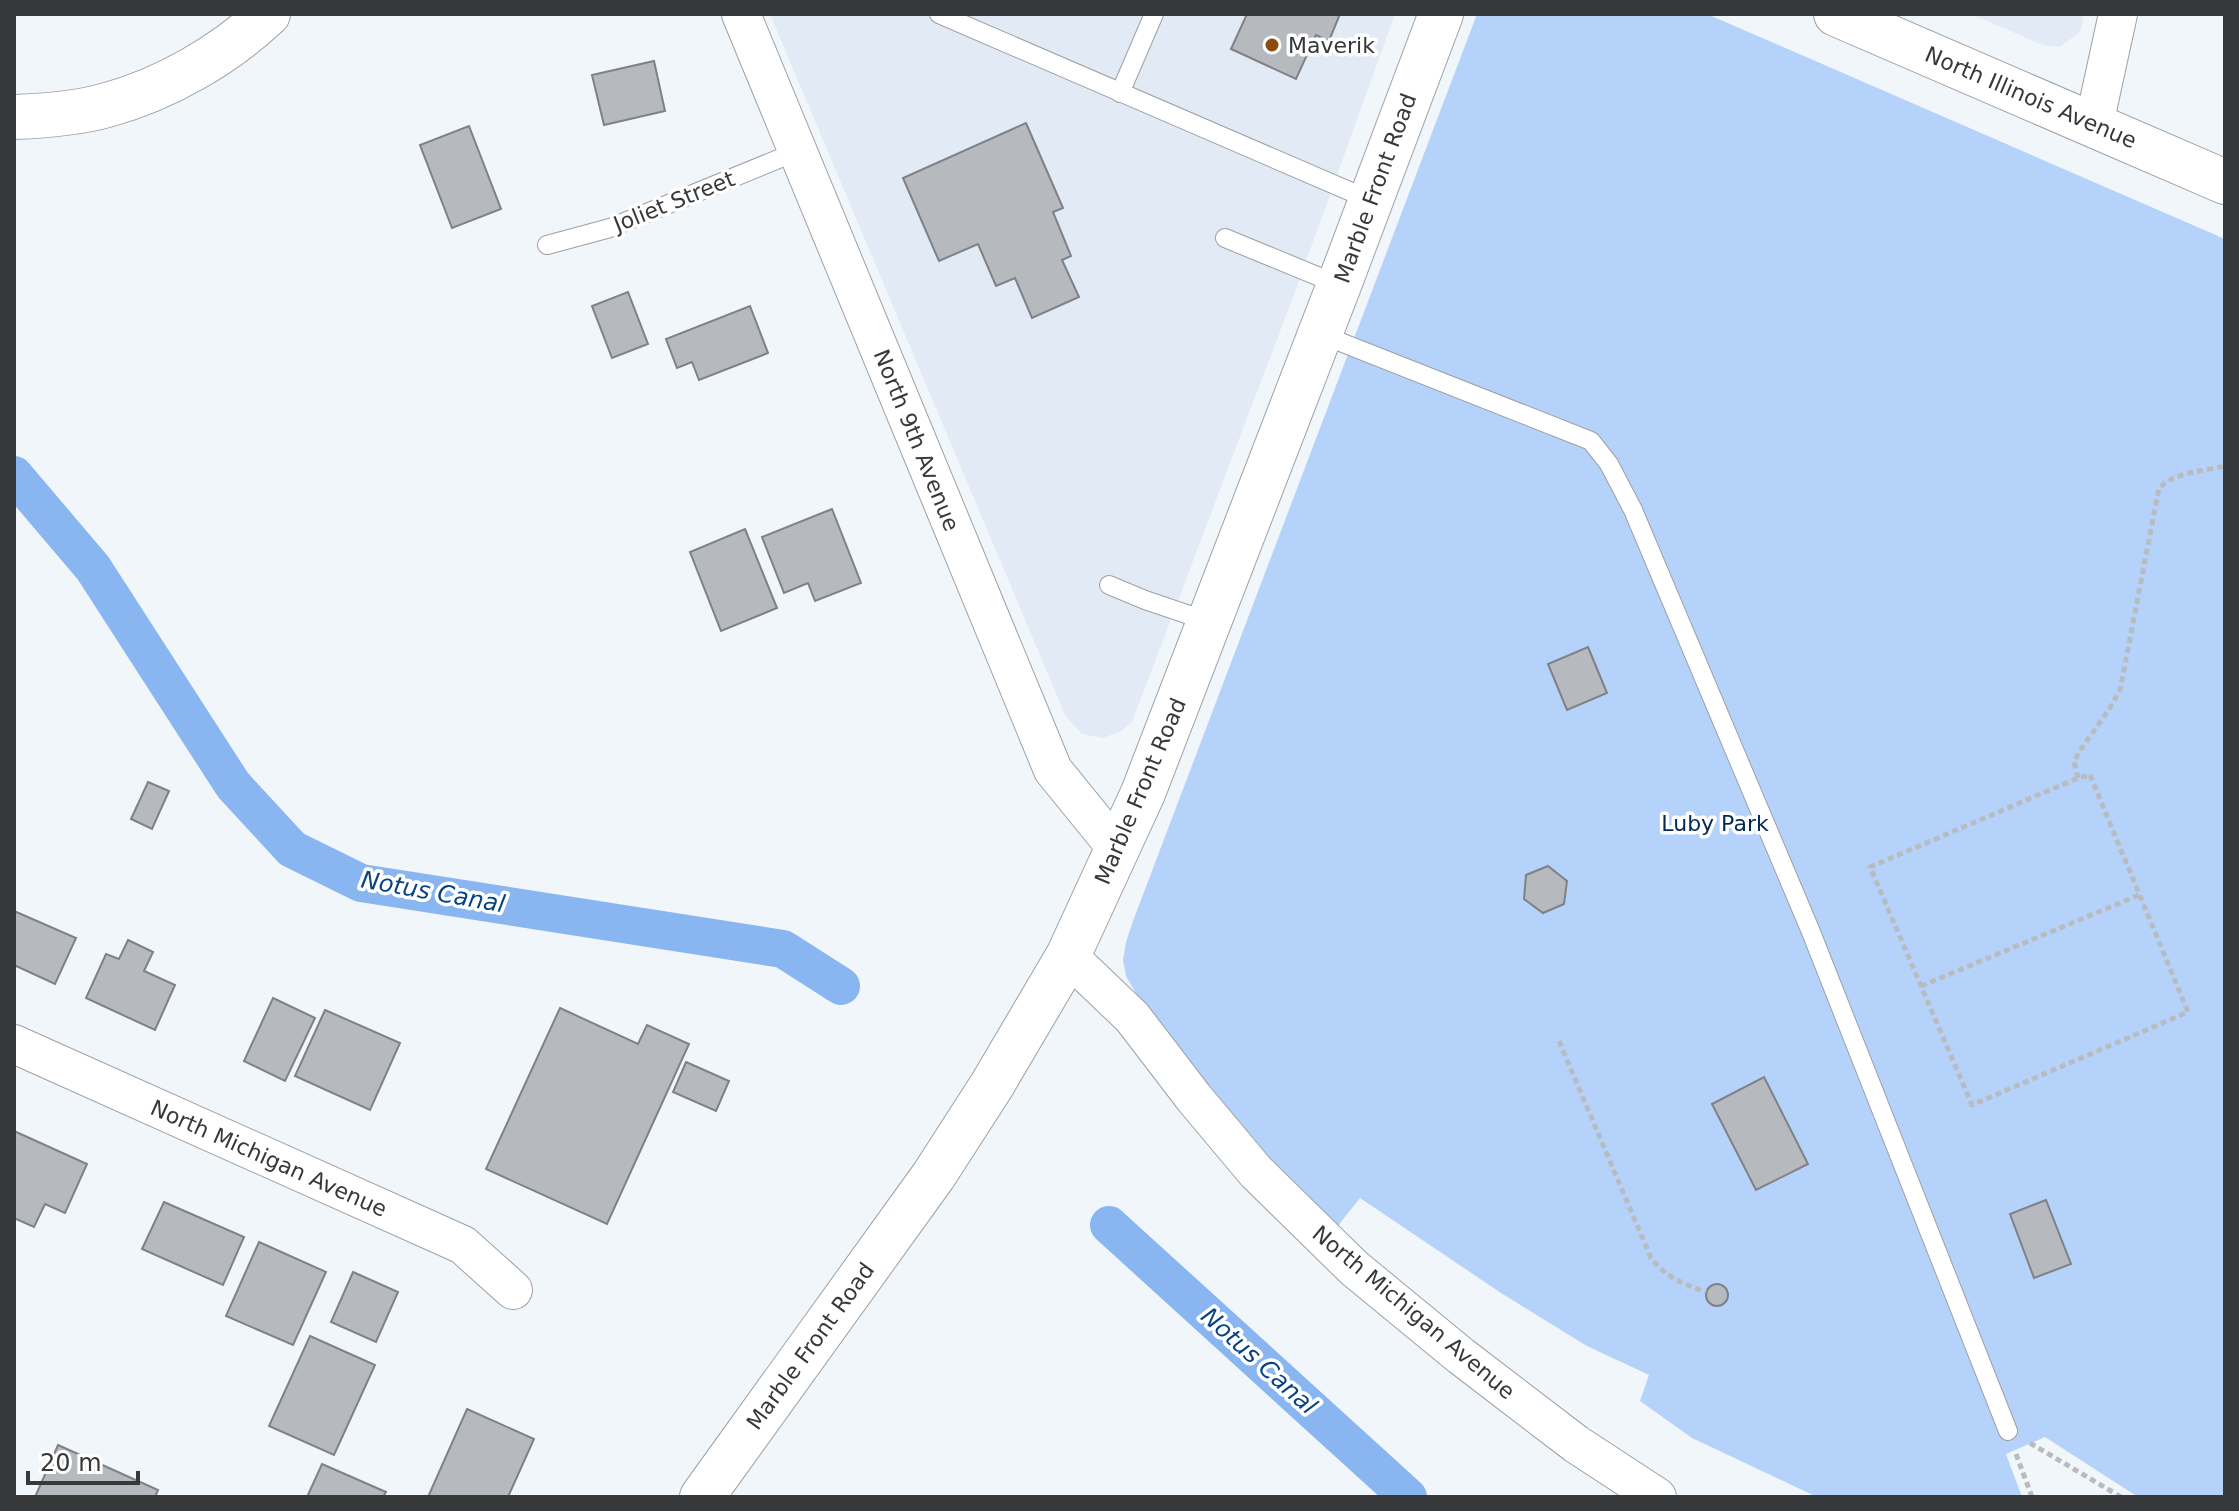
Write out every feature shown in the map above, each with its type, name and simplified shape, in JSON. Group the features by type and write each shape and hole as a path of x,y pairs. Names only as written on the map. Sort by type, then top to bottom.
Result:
{"main road":[{"path":"14,117 106,106 172,81 244,37 268,14"},
{"name":"Marble Front Road","path":"702,1497 934,1175 992,1085 1068,956 1143,793 1441,14"},
{"name":"North Illinois Avenue","path":"1836,14 2225,182"}],"street":[{"name":"North 9th Avenue","path":"741,14 1053,770 1118,850"},
{"path":"2094,124 2118,14"},
{"name":"North Michigan Avenue","path":"1068,956 1132,1017 1256,1172 1354,1268 1461,1356 1576,1444 1657,1497"},
{"name":"North Michigan Avenue","path":"14,1044 463,1245 513,1290"}],"lane":[{"path":"939,14 1370,200"},
{"path":"1120,93 1154,14"},
{"name":"Joliet Street","path":"547,245 610,228 798,151"},
{"path":"1225,238 1339,285"},
{"path":"1320,334 1591,441 1609,464 1633,510 1805,918 2008,1431"},
{"path":"1109,585 1210,622"}],"path":[{"path":"2078,778 2074,762 2120,690 2159,488 2175,477 2225,466"},
{"path":"2090,775 2139,895 2188,1012 1972,1105 1870,867 2090,775"},
{"path":"1921,986 2139,895"},
{"path":"1559,1041 1651,1258 1676,1281 1706,1292"},
{"path":"2008,1431 2032,1497"},
{"path":"2008,1431 2121,1497"}],"shaded area":[{"path":"770,14 1395,14 1296,289 1132,722 1121,731 1103,738 1082,734 1066,717"},
{"path":"1971,14 2082,14 2083,18 2080,32 2060,47 2043,45"}],"green space":[{"name":"Luby Park","path":"1477,14 1707,14 2225,239 2225,1497 2138,1497 2045,1437 2006,1454 2022,1497 1817,1497 1692,1438 1640,1401 1649,1375 1587,1346 1501,1293 1360,1198 1337,1227 1243,1136 1142,1004 1126,976 1123,960 1133,921"}],"building":[{"name":"Maverik","path":"1247,14 1340,14 1329,41 1316,35 1296,79 1231,49"},
{"path":"654,61 665,111 604,125 592,75"},
{"path":"1026,123 1063,208 1053,212 1071,256 1062,260 1079,297 1032,318 1015,278 996,286 978,244 939,261 903,178"},
{"path":"469,126 501,209 452,228 420,145"},
{"path":"628,292 648,344 612,358 592,306"},
{"path":"750,306 768,353 699,380 692,362 677,368 666,339"},
{"path":"832,509 861,583 815,601 808,583 784,593 762,537"},
{"path":"745,529 777,608 721,631 690,552"},
{"path":"1588,647 1607,693 1567,710 1548,664"},
{"path":"148,782 169,791 152,829 131,819"},
{"path":"1548,866 1567,881 1564,904 1543,913 1524,899 1526,875"},
{"path":"14,911 76,938 55,984 14,965"},
{"path":"128,940 153,952 144,971 175,985 155,1030 86,998 106,954 119,959"},
{"path":"273,998 315,1018 285,1081 244,1061"},
{"path":"560,1008 638,1044 647,1025 689,1044 607,1224 486,1169"},
{"path":"325,1010 400,1043 370,1110 295,1076"},
{"path":"686,1062 729,1081 716,1111 673,1092"},
{"path":"1764,1077 1808,1164 1756,1190 1712,1104"},
{"path":"14,1131 87,1164 65,1213 45,1204 34,1227 14,1218"},
{"path":"2046,1200 2071,1264 2034,1278 2010,1214"},
{"path":"164,1202 244,1237 223,1285 142,1249"},
{"path":"259,1242 326,1272 293,1345 226,1316"},
{"path":"353,1272 398,1292 376,1342 331,1322"},
{"path":"1713,1284 1721,1284 1728,1295 1721,1306 1713,1306 1706,1299 1706,1291"},
{"path":"310,1336 375,1365 334,1455 269,1426"},
{"path":"467,1409 534,1439 508,1497 428,1497"},
{"path":"58,1445 158,1490 155,1497 35,1497"},
{"path":"322,1464 386,1492 383,1497 307,1497"}],"waterway":[{"name":"Notus Canal","path":"14,475 93,568 233,785 292,849 361,883 783,949 841,986"},
{"name":"Notus Canal","path":"1109,1225 1408,1497"}],"place":[{"name":"Maverik","path":"1272,45"}]}
